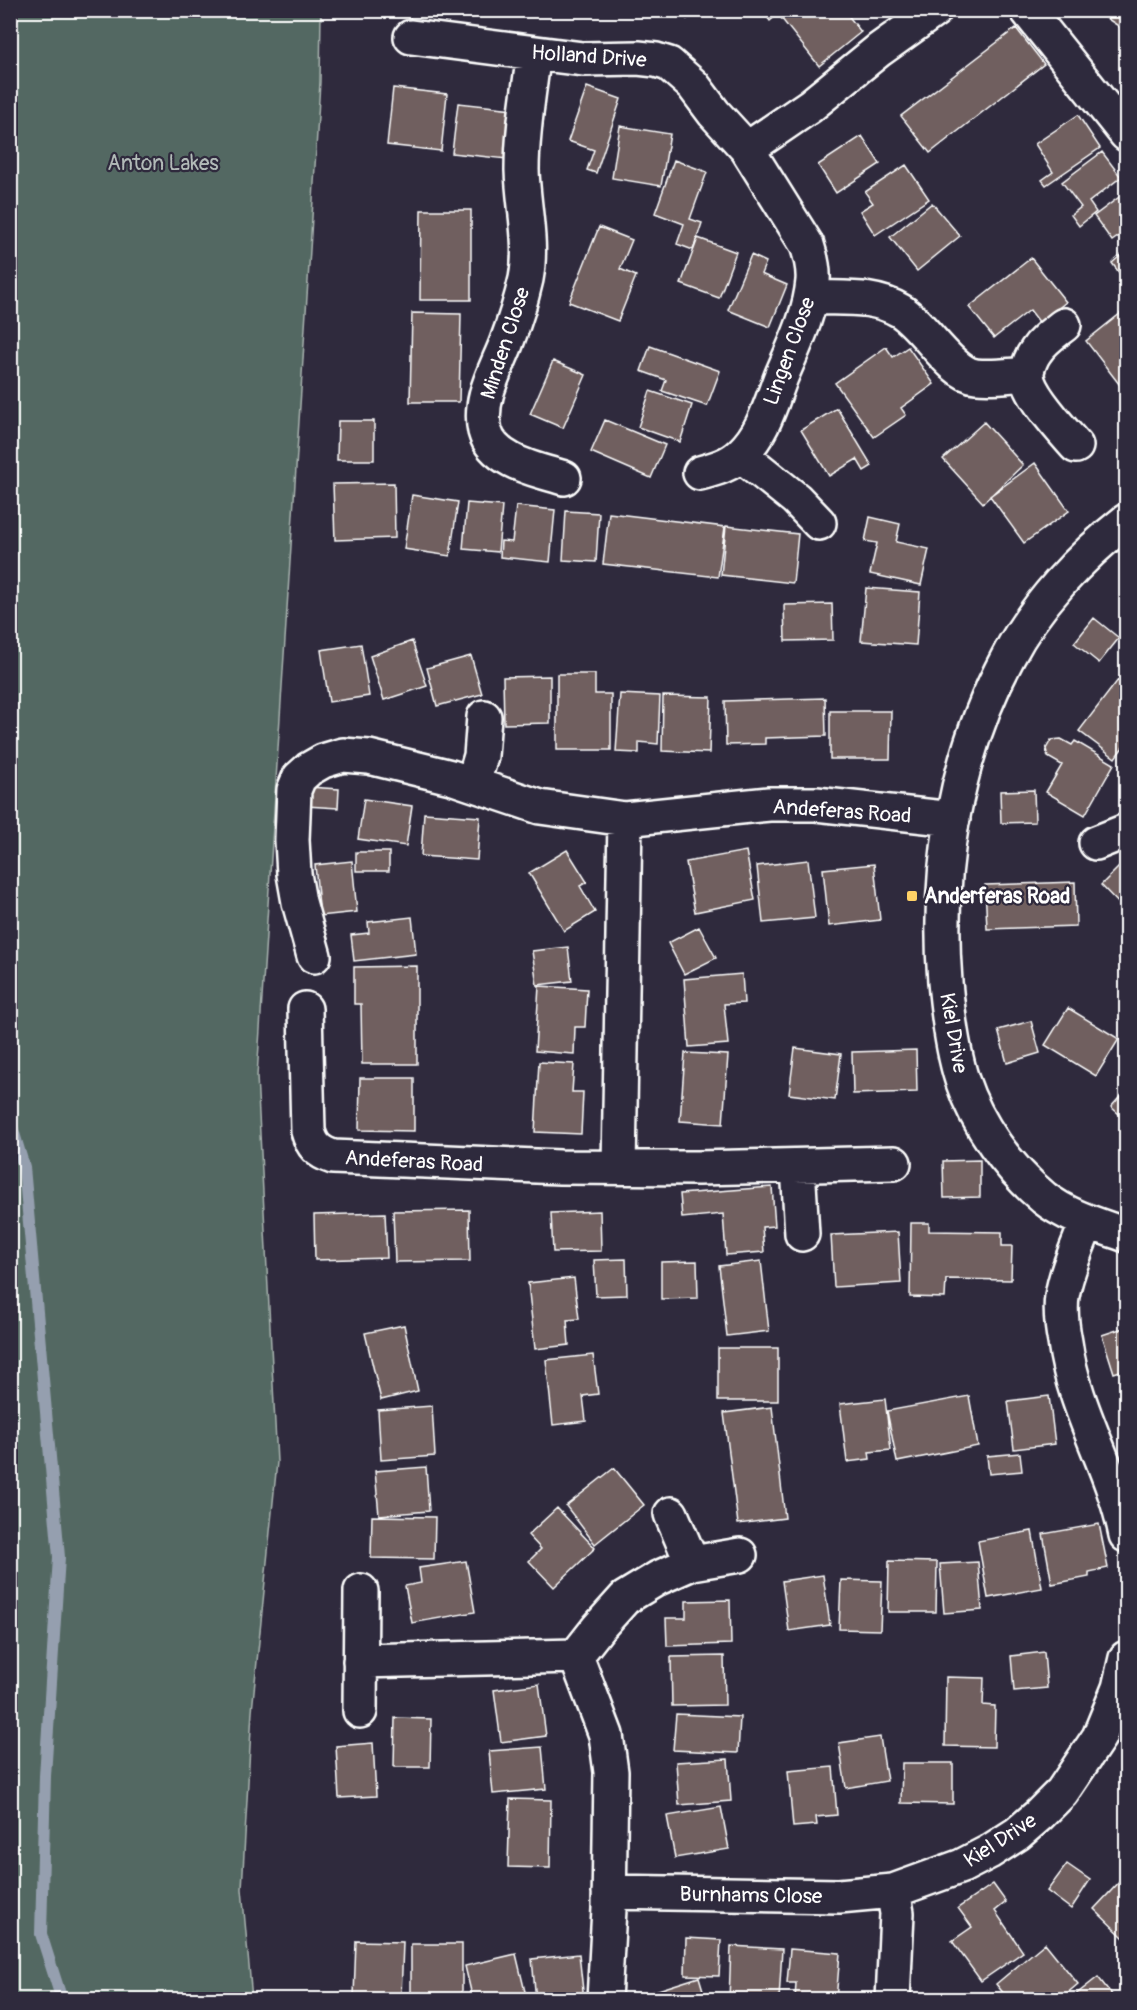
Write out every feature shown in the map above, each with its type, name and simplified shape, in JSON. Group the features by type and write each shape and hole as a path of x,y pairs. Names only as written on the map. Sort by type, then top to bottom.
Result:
{"street":[{"path":"747,149 810,106 898,20 935,10"},
{"path":"1027,10 1126,134"},
{"name":"Holland Drive","path":"411,37 583,59 638,58 669,64 693,85 714,113 747,149"},
{"name":"Minden Close","path":"534,53 522,148 523,198 529,248 528,266 515,319 491,376 485,400 484,418 486,433 496,448 507,458 564,478"},
{"name":"Lingen Close","path":"700,473 720,467 741,454 758,433 805,320 811,297 812,260 807,245 747,149"},
{"path":"811,297 838,299 859,297 881,302 901,311 917,324 964,373 976,376 1027,374"},
{"path":"1064,325 1045,340 1035,352 1027,374 1034,393 1046,411 1076,446"},
{"path":"741,454 796,499 819,523"},
{"name":"Kiel Drive","path":"1126,521 1078,563 1052,593 1009,654 988,695 961,777 942,898 947,1005 962,1080 986,1130 1026,1181 1045,1198 1064,1211 1087,1222 1126,1235"},
{"path":"473,783 481,756 484,717"},
{"name":"Andeferas Road","path":"314,956 294,874 294,790 299,778 309,769 323,761 343,755 369,757 473,783 540,807 625,819 769,804 816,804 953,819"},
{"path":"619,1167 625,819"},
{"path":"1096,843 1126,831"},
{"name":"Andeferas Road","path":"305,1009 308,1131 312,1144 321,1153 333,1157 560,1167 798,1166 894,1163"},
{"path":"798,1166 802,1234"},
{"path":"1087,1222 1069,1269 1062,1296 1062,1325 1076,1396 1113,1484 1126,1535"},
{"path":"671,1514 692,1563"},
{"path":"576,1656 625,1598 658,1578 692,1563 740,1556"},
{"path":"360,1711 361,1591"},
{"path":"360,1662 576,1656"},
{"path":"576,1656 606,1735 610,1772 609,1893 604,2000"},
{"name":"Kiel Drive","path":"893,1891 962,1866 1017,1834 1040,1815 1062,1792 1099,1737 1119,1688 1126,1658"},
{"path":"893,1891 897,1913 893,2000"},
{"name":"Burnhams Close","path":"609,1893 839,1896 893,1891"}],"green space":[{"name":"Anton Lakes","path":"10,11 321,11 320,82 311,234 257,1076 277,1462 252,1711 242,1889 252,1999 11,1999"}],"building":[{"path":"681,10 697,10 687,19"},
{"path":"762,10 844,10 861,32 819,66 778,14 770,21"},
{"path":"1094,10 1126,10 1126,31"},
{"path":"1016,28 1044,64 930,153 901,116"},
{"path":"587,87 621,99 596,173 587,170 594,150 568,141"},
{"path":"393,88 447,94 441,151 387,145"},
{"path":"458,103 513,109 507,159 452,153"},
{"path":"1078,115 1100,148 1046,185 1042,180 1053,172 1035,144"},
{"path":"620,126 670,134 661,186 612,178"},
{"path":"862,136 880,164 836,193 818,165"},
{"path":"1102,152 1121,177 1089,202 1096,212 1079,226 1071,215 1081,207 1062,182"},
{"path":"674,160 707,172 690,219 702,223 693,250 677,244 684,224 655,213"},
{"path":"906,165 929,199 875,235 860,211 873,203 865,192"},
{"path":"1126,192 1126,231 1112,241 1094,216"},
{"path":"932,203 960,236 917,271 890,237"},
{"path":"421,210 471,210 471,300 420,300"},
{"path":"599,227 632,240 620,269 636,276 618,321 569,302"},
{"path":"698,238 736,252 719,298 681,284"},
{"path":"1126,251 1126,282 1112,263"},
{"path":"751,255 766,262 761,274 787,285 770,327 728,310"},
{"path":"1031,258 1066,302 1040,323 1030,310 994,338 969,307"},
{"path":"1126,309 1126,393 1086,341"},
{"path":"412,313 461,314 459,402 410,402"},
{"path":"650,346 720,371 707,406 662,391 666,380 641,371"},
{"path":"886,347 893,357 908,347 934,384 901,408 906,415 874,437 835,383"},
{"path":"553,361 586,375 563,428 530,414"},
{"path":"650,391 692,405 680,442 638,427"},
{"path":"837,408 872,466 864,471 857,459 829,476 801,430"},
{"path":"605,420 665,445 651,478 591,452"},
{"path":"338,421 374,421 374,460 337,460"},
{"path":"984,422 1023,465 983,503 943,459"},
{"path":"1035,463 1069,511 1024,543 990,496"},
{"path":"394,483 395,538 335,540 333,484"},
{"path":"412,495 458,502 450,556 404,549"},
{"path":"467,503 502,506 498,552 463,549"},
{"path":"516,506 555,510 550,562 500,557 501,541 512,542"},
{"path":"566,511 599,513 596,562 563,560"},
{"path":"609,513 725,527 718,577 603,564"},
{"path":"870,517 900,524 896,542 929,549 921,585 870,574 877,543 865,541"},
{"path":"726,526 798,534 793,583 721,575"},
{"path":"866,588 920,592 916,645 861,641"},
{"path":"832,604 833,640 785,641 784,605"},
{"path":"1094,618 1119,638 1099,663 1074,643"},
{"path":"412,641 427,686 384,700 370,656"},
{"path":"361,644 369,696 329,702 321,650"},
{"path":"471,656 482,694 437,706 427,668"},
{"path":"557,674 595,674 595,694 611,694 611,750 557,750"},
{"path":"550,676 550,723 504,724 503,677"},
{"path":"1118,680 1126,687 1126,743 1115,758 1079,731"},
{"path":"620,694 660,696 658,744 639,742 639,753 616,752"},
{"path":"663,696 711,697 709,753 662,751"},
{"path":"825,698 826,736 765,738 765,744 726,745 725,701"},
{"path":"830,711 891,711 890,759 830,759"},
{"path":"1061,739 1072,745 1075,741 1114,764 1085,815 1046,792 1062,765 1048,757 1046,749 1051,740"},
{"path":"308,787 339,789 338,808 306,806"},
{"path":"1034,790 1035,822 1001,823 1000,791"},
{"path":"364,799 412,806 406,846 358,839"},
{"path":"424,813 480,817 477,860 421,856"},
{"path":"567,850 587,882 580,886 595,912 564,931 529,873"},
{"path":"746,851 755,900 695,912 686,862"},
{"path":"356,852 389,852 389,871 356,871"},
{"path":"808,860 815,918 763,923 757,866"},
{"path":"1126,860 1126,911 1101,885"},
{"path":"352,861 357,912 320,916 315,865"},
{"path":"874,864 880,920 829,926 823,869"},
{"path":"1075,882 1076,926 987,929 985,885"},
{"path":"412,917 416,954 354,961 351,935 369,933 368,922"},
{"path":"699,927 716,958 684,974 668,943"},
{"path":"568,947 572,981 537,985 532,951"},
{"path":"1126,949 1126,965 1119,958"},
{"path":"417,966 417,1064 362,1064 361,1004 354,1004 354,967"},
{"path":"742,974 744,1003 724,1004 728,1044 689,1047 684,979"},
{"path":"539,986 587,989 585,1027 575,1027 574,1054 535,1051"},
{"path":"1068,1008 1119,1039 1096,1076 1045,1045"},
{"path":"1031,1021 1040,1053 1007,1063 998,1030"},
{"path":"795,1048 841,1054 835,1100 789,1094"},
{"path":"916,1050 917,1092 853,1094 852,1052"},
{"path":"685,1053 728,1055 723,1124 680,1121"},
{"path":"539,1062 574,1064 572,1092 583,1092 581,1134 535,1132"},
{"path":"360,1078 414,1078 414,1131 359,1130"},
{"path":"1126,1090 1126,1120 1111,1107"},
{"path":"980,1160 980,1197 944,1198 943,1161"},
{"path":"772,1187 775,1226 762,1227 764,1252 726,1255 723,1214 682,1218 680,1194"},
{"path":"469,1210 470,1261 395,1262 393,1211"},
{"path":"600,1211 601,1251 553,1252 551,1213"},
{"path":"385,1213 387,1258 315,1260 314,1215"},
{"path":"911,1223 929,1223 929,1231 1002,1232 1002,1246 1012,1246 1011,1280 946,1279 945,1298 910,1297"},
{"path":"898,1232 901,1283 834,1287 831,1235"},
{"path":"626,1259 627,1295 596,1296 594,1260"},
{"path":"697,1261 698,1298 661,1299 661,1262"},
{"path":"761,1261 769,1331 727,1336 719,1266"},
{"path":"574,1278 579,1319 567,1320 569,1345 535,1349 528,1283"},
{"path":"404,1325 418,1391 381,1400 365,1333"},
{"path":"1126,1327 1126,1369 1114,1373 1102,1335"},
{"path":"718,1348 778,1348 778,1401 718,1401"},
{"path":"593,1355 598,1394 583,1396 586,1421 553,1425 546,1360"},
{"path":"969,1396 978,1446 897,1462 887,1411"},
{"path":"1049,1396 1055,1444 1014,1449 1008,1401"},
{"path":"885,1399 891,1450 869,1452 870,1459 847,1462 840,1404"},
{"path":"432,1406 435,1456 381,1460 378,1410"},
{"path":"772,1407 785,1518 738,1524 724,1413"},
{"path":"1020,1453 1022,1471 989,1474 987,1456"},
{"path":"426,1467 429,1511 379,1515 375,1471"},
{"path":"614,1468 644,1505 595,1544 566,1506"},
{"path":"557,1508 595,1548 554,1587 529,1561 541,1549 528,1535"},
{"path":"372,1516 435,1517 434,1559 371,1558"},
{"path":"1099,1524 1108,1568 1089,1572 1089,1577 1052,1584 1043,1534"},
{"path":"1032,1531 1042,1588 988,1598 978,1541"},
{"path":"466,1561 475,1612 412,1623 405,1586 421,1583 419,1568"},
{"path":"889,1561 937,1562 936,1612 888,1612"},
{"path":"978,1562 982,1610 944,1613 940,1564"},
{"path":"823,1575 830,1625 789,1631 782,1581"},
{"path":"841,1580 882,1581 880,1630 839,1629"},
{"path":"730,1600 731,1644 667,1646 666,1618 686,1618 686,1601"},
{"path":"1044,1652 1047,1688 1014,1691 1011,1656"},
{"path":"724,1656 725,1705 672,1706 671,1657"},
{"path":"946,1677 984,1678 983,1705 995,1706 994,1747 945,1746"},
{"path":"539,1684 546,1736 501,1742 494,1690"},
{"path":"676,1714 740,1717 738,1753 673,1750"},
{"path":"395,1718 431,1719 430,1767 394,1767"},
{"path":"880,1737 887,1781 846,1788 839,1743"},
{"path":"373,1743 376,1796 339,1798 336,1746"},
{"path":"542,1747 546,1789 493,1794 489,1751"},
{"path":"728,1759 731,1801 679,1805 676,1762"},
{"path":"902,1763 953,1763 953,1804 901,1803"},
{"path":"833,1767 837,1815 816,1817 817,1825 793,1827 788,1771"},
{"path":"510,1799 551,1800 550,1868 508,1867"},
{"path":"721,1807 729,1849 675,1858 667,1816"},
{"path":"1067,1864 1090,1880 1071,1909 1047,1891"},
{"path":"1126,1875 1126,1936 1124,1938 1094,1909"},
{"path":"993,1884 1006,1902 995,1911 1023,1952 981,1981 952,1941 972,1927 958,1908"},
{"path":"686,1938 721,1940 719,1976 685,1975"},
{"path":"356,1941 403,1942 401,1997 354,1996"},
{"path":"1045,1943 1078,1984 1059,2000 1009,2000 996,1984"},
{"path":"411,1944 462,1944 462,2000 411,2000"},
{"path":"731,1946 782,1949 779,2000 729,2000"},
{"path":"790,1949 840,1953 836,2000 795,2000 796,1983 787,1983"},
{"path":"516,1954 527,2000 473,2000 465,1966"},
{"path":"579,1954 584,2000 536,2000 532,1959"},
{"path":"699,1977 706,2000 634,2000 633,1998"},
{"path":"1098,1977 1116,2000 1069,2000"}],"waterway":[{"path":"10,1120 24,1167 59,1557 45,1776 41,1934 62,2000"}],"place":[{"name":"Anderferas Road","path":"912,896"}]}
